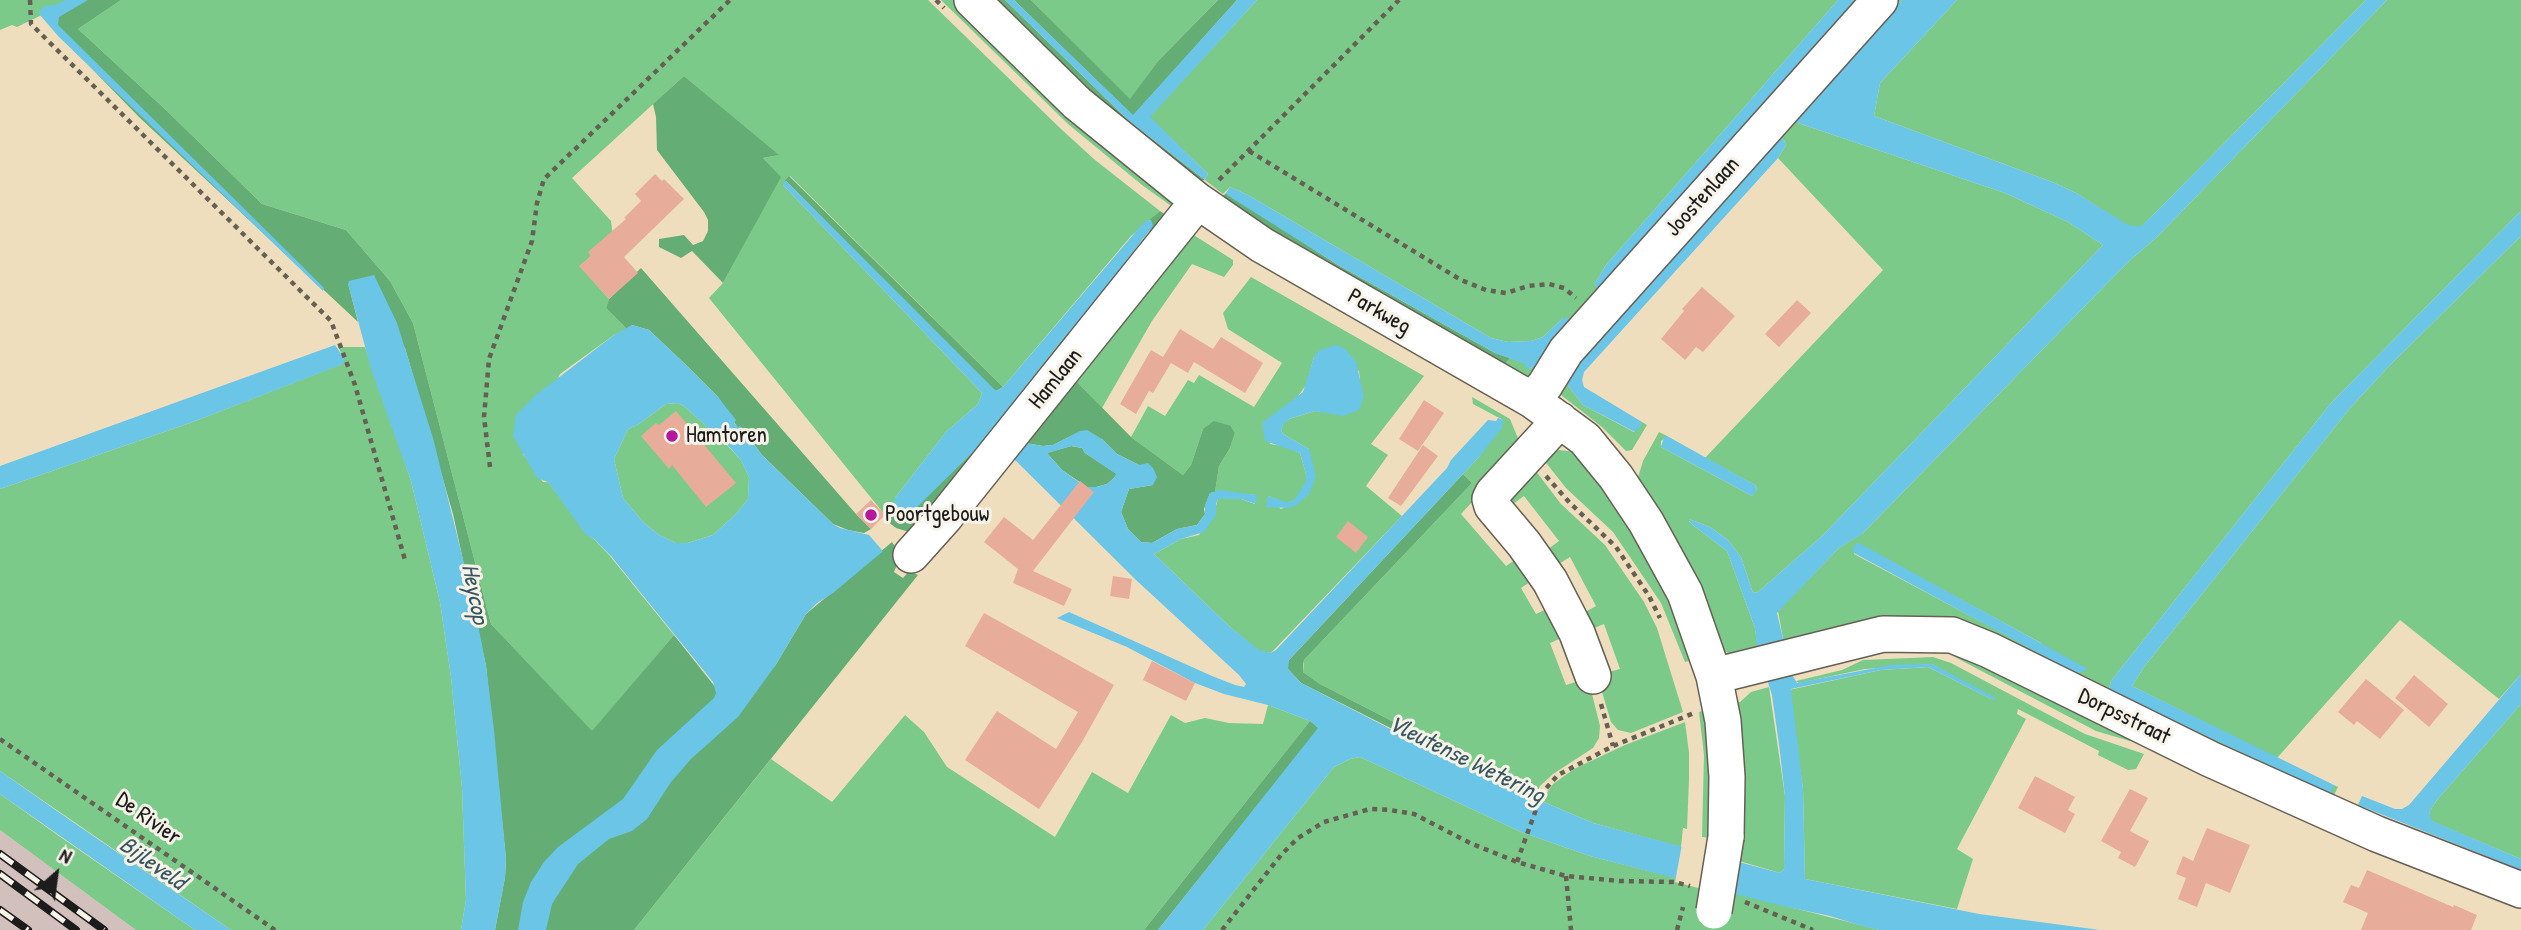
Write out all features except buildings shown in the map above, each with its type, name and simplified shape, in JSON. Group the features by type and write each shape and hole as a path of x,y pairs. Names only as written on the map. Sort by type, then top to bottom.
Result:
{"street":[{"name":"Parkweg","path":"972,0 1077,103 1198,201 1262,244 1532,400 1585,439 1616,477 1646,522 1685,593 1714,676 1724,731 1727,777 1726,837 1708,906"},
{"name":"Joostenlaan","path":"1532,400 1545,385 1566,351 1881,0"},
{"name":"Hamlaan","path":"911,555 945,517 1198,201"},
{"path":"1560,420 1490,499 1492,506 1524,544 1549,581 1577,633 1593,676"},
{"name":"Dorpsstraat","path":"1714,676 1883,634 1936,634 1960,638 2222,764 2377,834 2521,890"}],"path":[{"path":"30,0 31,24 331,321 355,385 405,560"},
{"path":"490,467 484,417 489,359 532,241 537,203 544,180 730,0"},
{"path":"1198,201 1399,0"},
{"path":"1249,151 1461,280 1486,290 1506,293 1528,286 1549,284 1564,288 1598,315"},
{"path":"1532,450 1552,484 1616,547 1649,596 1663,625"},
{"path":"1593,676 1613,746"},
{"path":"1517,862 1542,793 1558,775 1613,746 1691,714"},
{"name":"De Rivier","path":"0,739 275,930"},
{"path":"1222,930 1298,838 1324,822 1370,809 1414,814 1471,843 1517,862 1566,876 1674,882 1708,906 1813,930"},
{"path":"1566,876 1571,930"},
{"path":"1677,930 1708,906"}],"shaded area":[{"path":"0,830 136,930 0,930"}],"green space":[{"path":"0,0 79,0 17,27 12,25 0,30"},
{"path":"79,0 121,0 78,29 262,204 346,230 390,281 413,323 491,624 592,731 674,635 716,688 775,666 806,614 892,542 896,548 898,562 894,572 903,578 909,571 918,575 634,930 495,930 506,859 486,666 453,514 405,348 348,283 358,322 139,117 57,33 48,12"},
{"path":"121,0 928,0 1095,160 1160,211 1131,236 1003,387 790,176 783,185 982,393 978,404 946,432 895,498 895,507 885,515 709,298 723,283 780,177 763,158 778,155 684,76 572,178 611,221 613,236 589,252 591,256 580,266 609,299 606,308 627,329 614,335 560,374 523,454 543,482 548,482 586,534 610,556 674,635 592,732 491,624 413,323 390,281 346,230 262,204 78,29"},
{"path":"941,0 957,0 1175,200 1174,208 1068,124"},
{"path":"991,0 1005,0 1129,121 1205,180 1192,182 1125,129"},
{"path":"1014,0 1031,0 1130,99 1158,61 1218,0 1237,0 1133,116"},
{"path":"1031,0 1218,0 1158,61 1130,100"},
{"path":"1257,0 1838,0 1606,265 1594,285 1622,269 1857,0 1533,380 1502,368 1510,358 1527,364 1531,369 1563,318 1543,337 1531,341 1508,342 1491,338 1248,195 1230,187 1223,194 1205,180 1208,174 1149,117"},
{"path":"1887,0 1902,0 1794,117 1798,123 2005,193 2068,222 2103,245 1822,536 1758,592 1753,593 1741,557 1728,540 1710,527 1689,519 1694,526 1727,551 1755,628 1758,650 1732,656 1718,646 1695,589 1670,539 1636,484 1643,461 1659,432 1667,436 1661,441 1661,447 1752,496 1757,489 1755,485 1705,458 1883,270 1778,158 1786,145 1776,133 1628,294 1569,364 1567,384 1583,405 1634,432 1642,422 1647,425 1632,450 1626,451 1602,427 1561,395 1558,373 1570,354 1806,87"},
{"path":"1957,0 2366,0 2142,226 2128,226 2055,183 1874,116 1880,83"},
{"path":"2387,0 2521,0 2521,211 2331,403 2111,681 2109,689 2328,793 2334,785 2338,787 2334,795 2327,799 1984,635 1784,644 1778,611 1839,548 1863,533 2128,262 2157,237","holes":["1857,543 2041,643 2043,647 2040,653 1854,554"]},
{"path":"684,76 779,155 763,158 781,177 723,283 692,251 681,258 659,247 659,239 684,235 693,245 703,241 708,231 708,220 704,212 657,150 653,104"},
{"path":"789,176 1003,387 993,390 786,181 784,182"},
{"path":"1226,193 1338,265 1495,353 1510,358 1502,368 1218,201"},
{"path":"1160,211 1172,219 1033,401 909,532 896,528 883,518 895,507 897,511 951,473 979,446 991,440 1039,369 1149,234 1149,220"},
{"path":"1192,234 1233,260 1233,265 1224,277 1192,264 1152,321 1102,408 1074,379"},
{"path":"2521,236 2521,674 2499,699 2400,620 2277,758 2132,686 2144,667 2350,408"},
{"path":"641,268 871,529 864,533 833,524 762,455 741,427 738,428 718,397 684,363 649,330 632,325 627,329 606,308 609,299"},
{"path":"1251,277 1424,376 1371,444 1388,455 1366,486 1402,516 1271,653 1259,651 1230,627 1154,554 1181,539 1199,535 1218,499 1241,499 1255,504 1256,495 1215,492 1219,466 1235,433 1231,426 1203,429 1191,465 1183,475 1131,437 1148,406 1165,416 1188,380 1194,383 1199,375 1254,407 1282,363 1228,329 1223,313","holes":["1314,357 1359,371 1360,379 1332,413 1315,411 1289,419 1283,424 1283,434 1309,449 1309,494 1281,509 1268,496 1286,503 1293,501 1307,482 1300,453 1270,444 1284,407 1296,399 1306,385"]},
{"path":"338,347 365,347 411,481 440,602 451,677 462,788 466,900 461,930 231,930 0,771 0,489 190,423 342,364 344,358"},
{"path":"1074,379 1131,437 1183,475 1191,465 1203,429 1214,421 1231,426 1235,433 1219,466 1215,492 1210,493 1204,509 1205,514 1197,525 1177,529 1152,543 1141,542 1128,529 1121,512 1129,489 1153,485 1139,465 1117,454 1102,439 1073,435 1053,445 1025,443"},
{"path":"1472,397 1510,419 1522,448 1461,514 1506,566 1521,556 1536,578 1521,588 1536,614 1553,606 1566,636 1550,643 1566,685 1588,678 1600,726 1599,738 1593,748 1553,774 1540,786 1534,799 1450,759 1454,753 1320,684 1303,672 1304,660 1472,483 1463,474 1479,457 1503,420 1473,404"},
{"path":"677,403 684,406 715,434 721,433 725,438 724,442 741,460 749,477 748,499 737,513 713,535 688,543 676,543 659,535 643,522 623,498 614,459 628,429 666,404"},
{"path":"1071,446 1082,448 1085,453 1117,474 1107,484 1087,487 1062,470 1047,453"},
{"path":"1558,450 1578,452 1656,566 1693,660 1685,662 1661,603 1613,532 1566,488 1543,459"},
{"path":"1532,466 1561,504 1605,545 1644,602 1657,628 1683,712 1631,733 1618,730 1611,722 1597,675 1620,669 1604,624 1587,631 1580,615 1596,606 1570,557 1554,567 1544,552 1559,541 1524,496 1509,507 1503,498"},
{"path":"1463,474 1472,483 1304,660 1303,665 1303,672 1320,684 1454,753 1450,758 1301,683 1287,665"},
{"path":"1951,647 2137,737 2140,744 2096,731 1939,651 1885,650 1854,655 1841,663 1800,672 1854,651"},
{"path":"1933,657 1951,663 2085,734 2144,754 2136,769 2128,770 2098,755 2099,751 2018,709 2017,714 2026,719 1957,849 1973,859 1957,909 1805,879 1803,789 1789,690 1881,670 1928,667 1993,700 1932,664 1865,669 1799,683 1796,681 1842,670 1863,660"},
{"path":"1769,687 1785,796 1784,869 1780,873 1739,861 1734,703 1740,702 1751,692"},
{"path":"2521,704 2521,859 2431,821 2429,812"},
{"path":"1268,705 1310,721 1144,930 634,930 771,759 832,802 905,715 924,732 947,767 1055,837 1092,772 1128,793 1171,715 1185,723 1205,718 1229,723 1263,724"},
{"path":"1706,710 1713,838 1702,837 1704,755 1699,712"},
{"path":"1310,721 1319,728 1158,930 1144,930"},
{"path":"1685,722 1689,779 1687,829 1683,828 1681,847 1593,823 1544,802 1553,784 1574,769 1625,745"},
{"path":"1360,757 1521,832 1590,856 1880,930 1203,930 1334,767"},
{"path":"0,794 195,930 136,930 0,830"}],"water":[{"path":"66,0 88,0 59,17 58,25 324,288 323,291 59,37 40,15 39,11 45,6"},
{"path":"1005,0 1014,0 1133,115 1237,0 1257,0 1150,117 1208,174 1205,180 1129,121"},
{"path":"1838,0 1857,0 1622,269 1600,290 1594,285 1606,265"},
{"path":"1902,0 1957,0 1880,83 1874,116 2055,183 2128,225 2141,226 2366,0 2387,0 2157,237 2128,262 1862,534 1839,548 1777,613 1791,673 1797,683 1891,665 1932,664 1996,698 1993,700 1928,667 1881,670 1791,689 1803,789 1805,879 1979,914 2100,930 1880,930 1862,926 1590,856 1521,832 1360,757 1334,767 1203,930 1158,930 1318,728 1310,721 1268,705 1224,694 1195,683 1127,647 1057,618 1069,612 1212,676 1235,685 1244,687 1246,684 1011,456 1025,443 1053,445 1080,431 1087,430 1102,439 1117,454 1139,465 1148,463 1153,468 1157,477 1153,485 1129,489 1121,512 1128,529 1141,542 1152,543 1177,529 1197,525 1205,514 1210,493 1220,490 1257,495 1256,504 1241,499 1218,499 1216,515 1204,532 1181,539 1154,554 1230,627 1259,650 1271,653 1447,468 1451,460 1488,420 1503,420 1502,428 1479,457 1289,660 1288,669 1301,683 1402,735 1504,785 1593,823 1780,873 1784,869 1785,796 1779,744 1772,695 1757,648 1755,628 1727,551 1694,526 1689,519 1710,527 1728,540 1741,557 1753,593 1758,592 1822,536 2103,245 2068,222 2005,193 1798,123 1793,117","holes":["1072,446 1082,448 1085,453 1116,474 1114,478 1107,484 1086,487 1062,470 1047,453"]},
{"path":"1776,133 1786,145 1778,158 1584,372 1584,387 1642,422 1640,427 1635,432 1583,405 1567,384 1566,377"},
{"path":"786,181 996,391 1003,387 1145,221 1151,220 1153,226 1080,321 1039,369 991,440 979,446 907,517 897,511 895,498 946,432 978,404 982,393 783,185"},
{"path":"1230,187 1491,338 1508,342 1531,341 1543,337 1563,318 1568,318 1571,324 1536,367 1530,370 1525,367 1526,364 1495,353 1338,265 1227,195"},
{"path":"2521,211 2521,236 2350,408 2144,667 2132,686 2334,785 2330,794 2109,690 2111,681 2331,403"},
{"path":"374,275 397,323 433,438 474,604 486,666 506,859 495,930 461,930 466,900 462,788 451,677 440,602 411,481 372,372 348,284 349,281"},
{"path":"632,325 649,330 718,397 736,420 734,423 740,426 762,455 833,524 869,535 882,552 806,614 775,666 738,717 691,759 671,782 647,819 632,831 609,839 578,864 552,904 546,930 518,930 523,902 531,882 544,862 558,847 623,799 657,750 714,698 716,693 713,682 611,556 593,538 586,535 548,482 537,478 513,436 516,415 536,395 614,335","holes":["677,403 684,406 715,434 721,433 724,441 741,460 749,477 748,499 713,535 688,543 676,543 659,535 643,522 623,498 614,459 628,429 666,404"]},
{"path":"335,345 344,358 343,364 190,423 0,489 0,466"},
{"path":"1335,345 1344,348 1356,362 1364,397 1359,410 1343,416 1315,411 1289,419 1283,425 1283,434 1309,449 1316,476 1309,494 1298,504 1289,508 1266,507 1268,496 1286,502 1293,501 1306,482 1306,474 1300,453 1265,441 1262,423 1303,392 1318,351"},
{"path":"1667,436 1755,485 1757,489 1754,494 1752,496 1661,447 1664,437"},
{"path":"1857,543 2088,669 2077,674 1854,553 1853,548"},
{"path":"2521,674 2521,704 2429,812 2432,821 2521,859 2521,870 2358,805 2362,796 2395,809 2409,805"},
{"path":"0,771 231,930 195,930 0,794"}],"pier":[{"path":"1682,844 1739,857 1733,897 1675,882"}],"railway":[{"path":"0,854 104,930"},
{"path":"0,874 76,930"},
{"path":"0,910 28,930"}],"place":[{"name":"Hamtoren","path":"672,436"},
{"name":"Poortgebouw","path":"871,515"}],"water label":[{"name":"Heycop","path":"474,594"},
{"name":"Vleutense Wetering","path":"1466,760"},
{"name":"Bijleveld","path":"152,864"}]}
